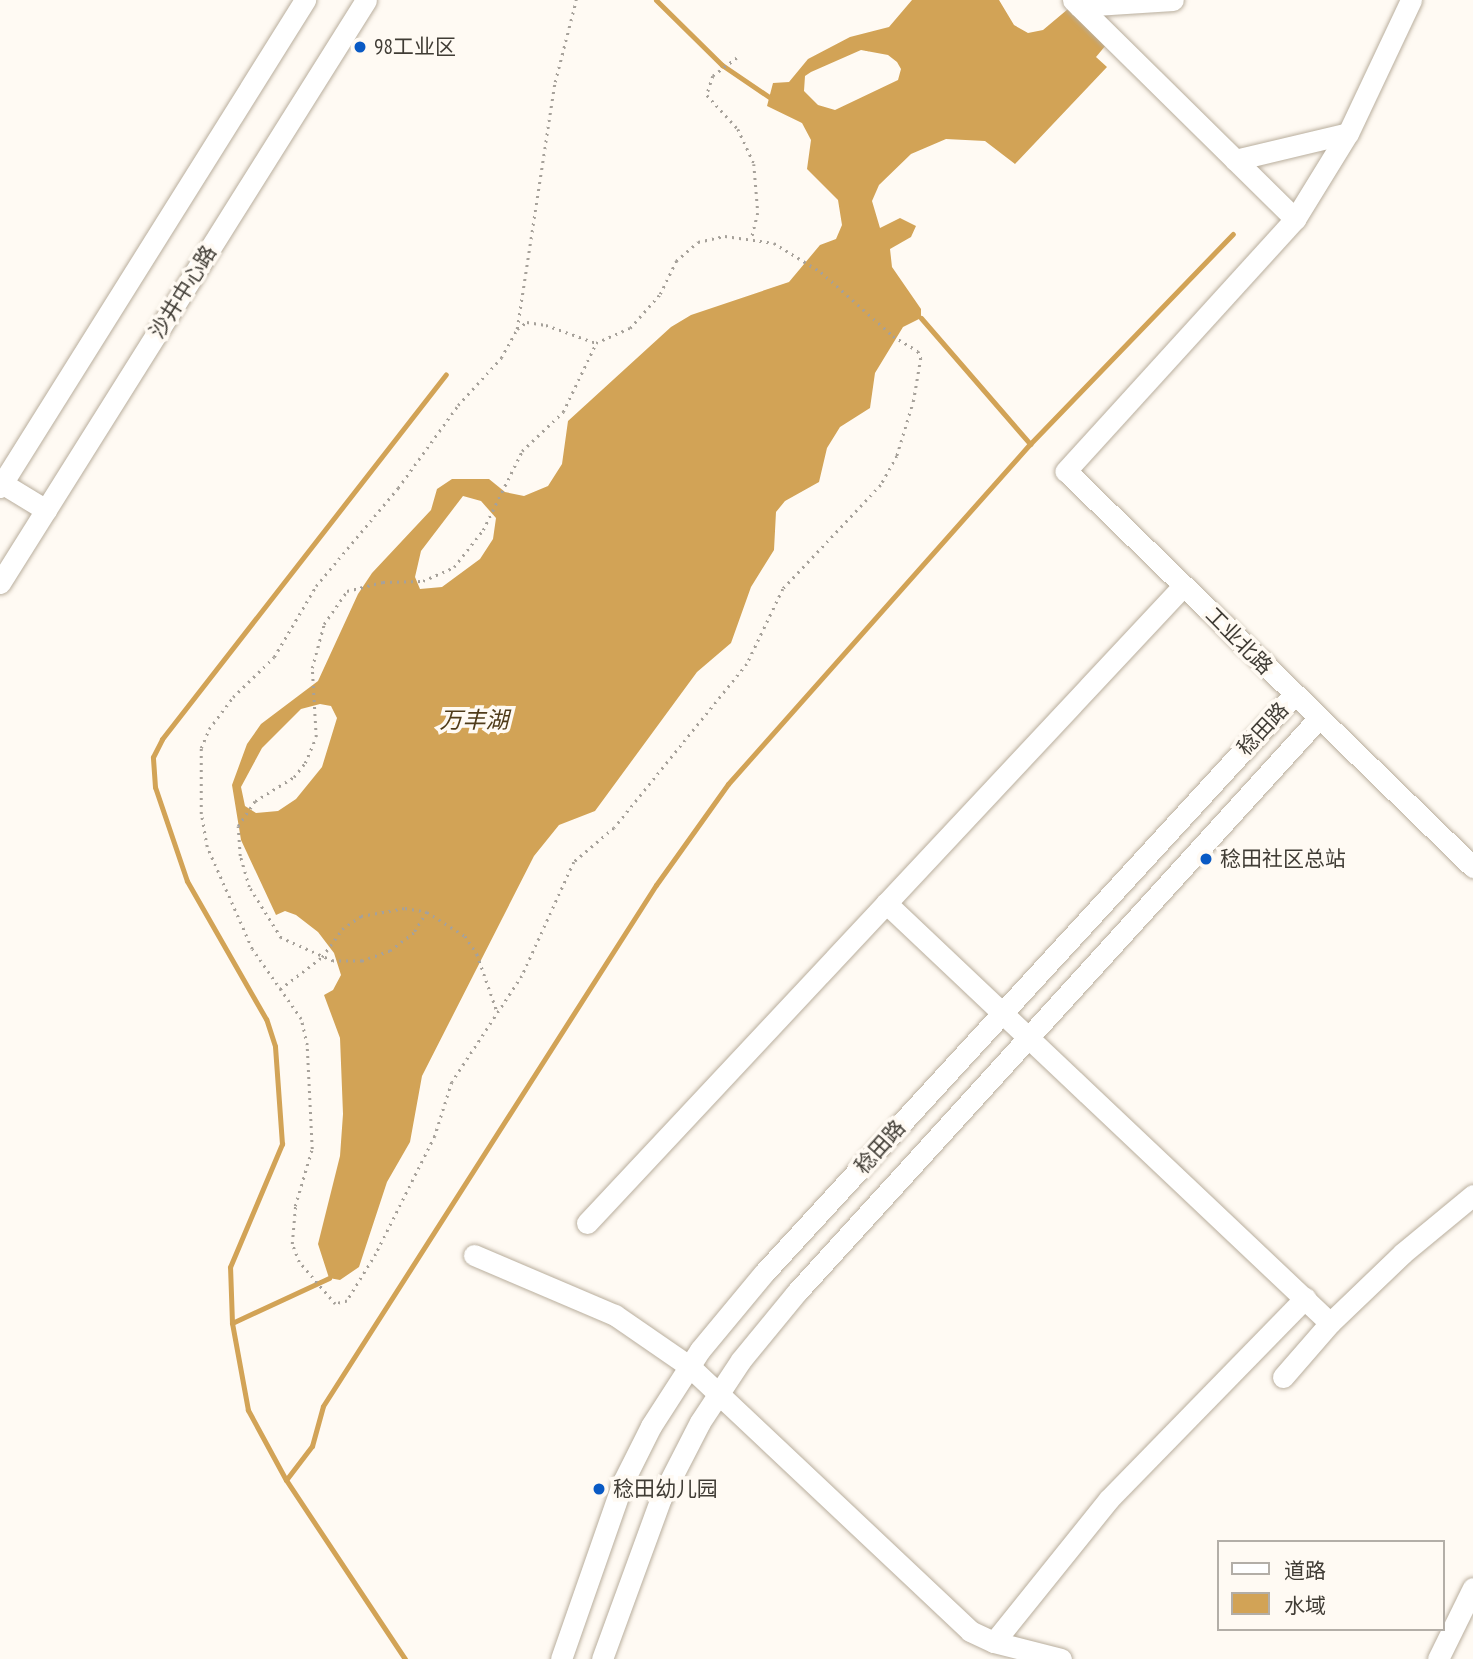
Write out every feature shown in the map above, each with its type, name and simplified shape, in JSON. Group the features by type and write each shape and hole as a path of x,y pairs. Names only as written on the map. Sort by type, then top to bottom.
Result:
{"street":[{"path":"46,510 1,484 305,0"},
{"name":"沙井中心路","path":"0,583 366,0"},
{"path":"1076,3 1173,0"},
{"path":"1076,3 1295,219 1348,133 1411,0"},
{"path":"1235,160 1348,133"},
{"name":"工业北路","path":"1295,219 1066,471 1473,867"},
{"path":"587,1223 1184,586"},
{"name":"稔田路","path":"561,1659 623,1482 689,1366 764,1273 1294,695"},
{"name":"稔田路","path":"602,1659 661,1498 719,1391 796,1293 1318,719"},
{"path":"886,904 1330,1322"},
{"path":"1283,1377 1330,1322 1403,1253 1473,1195"},
{"path":"474,1255 615,1315 689,1366 719,1391 970,1631 994,1642 1061,1659"},
{"path":"994,1642 1109,1499 1305,1298"},
{"path":"1438,1659 1473,1588"}],"path":[{"path":"428,912 414,933 390,951 362,961 322,957 290,945 266,918 249,887 238,826 254,800 294,777 308,754 316,726 312,668 324,624 347,591 383,582 423,581 454,567 483,530 522,451 563,412 596,343 630,328 660,294 676,261 698,242 725,236 752,237 774,243 821,272 883,328 918,351 921,358 905,434 881,485 783,589 747,664 614,828 574,862 543,936 497,1013 463,1061 421,1167 363,1277 341,1304 328,1297 299,1262 292,1244 295,1206 312,1149 311,1109 301,1019 252,949 207,847 201,814 201,748 209,729 233,697 274,657 316,586 398,488 458,405 501,358 517,330 555,82 576,0"},
{"path":"737,58 713,76 707,95 738,129 754,164 758,213 752,237"},
{"path":"517,330 527,322 546,324 596,343"},
{"path":"281,989 322,957 342,929 361,916 394,908 428,912 465,936 485,974 497,1013"}],"water":[{"name":"万丰湖","path":"912,0 999,0 1014,25 1028,33 1043,30 1068,9 1106,45 1096,57 1107,67 1015,164 985,141 946,139 911,154 879,185 872,201 880,228 900,218 916,226 911,237 890,249 892,267 921,309 921,318 903,327 875,373 870,408 840,427 827,448 819,482 785,501 776,512 774,550 751,587 731,643 697,672 595,811 559,825 534,856 422,1076 410,1142 387,1182 359,1267 340,1280 329,1278 318,1244 340,1156 343,1114 340,1038 324,995 333,990 341,975 334,953 318,932 296,915 285,911 276,915 241,840 232,785 247,744 261,724 318,681 358,594 372,573 431,510 437,489 452,479 489,479 505,492 524,496 548,486 562,464 568,421 671,327 691,315 789,282 820,245 836,239 842,225 838,200 807,169 811,140 802,123 767,106 773,83 789,82 808,59 850,37 889,27","holes":["861,50 888,55 897,62 901,69 898,80 835,110 818,105 804,91 805,76","463,496 481,501 496,518 493,539 480,559 442,587 420,589 415,577 421,551","320,704 331,706 337,718 322,767 296,799 278,811 256,813 245,806 241,787 262,748 301,709"]}],"waterway":[{"path":"656,0 722,65 769,97"},
{"path":"286,1480 312,1446 323,1406 656,885 728,784 1030,444 1233,234"},
{"path":"921,318 1030,444"},
{"path":"405,1659 286,1480 248,1410 232,1323 230,1267 282,1144 275,1046 266,1019 187,881 155,787 153,757 162,739 446,374"},
{"path":"232,1323 329,1278"}],"place":[{"name":"98工业区","path":"360,47"},
{"name":"稔田社区总站","path":"1206,859"},
{"name":"稔田幼儿园","path":"599,1489"}]}
